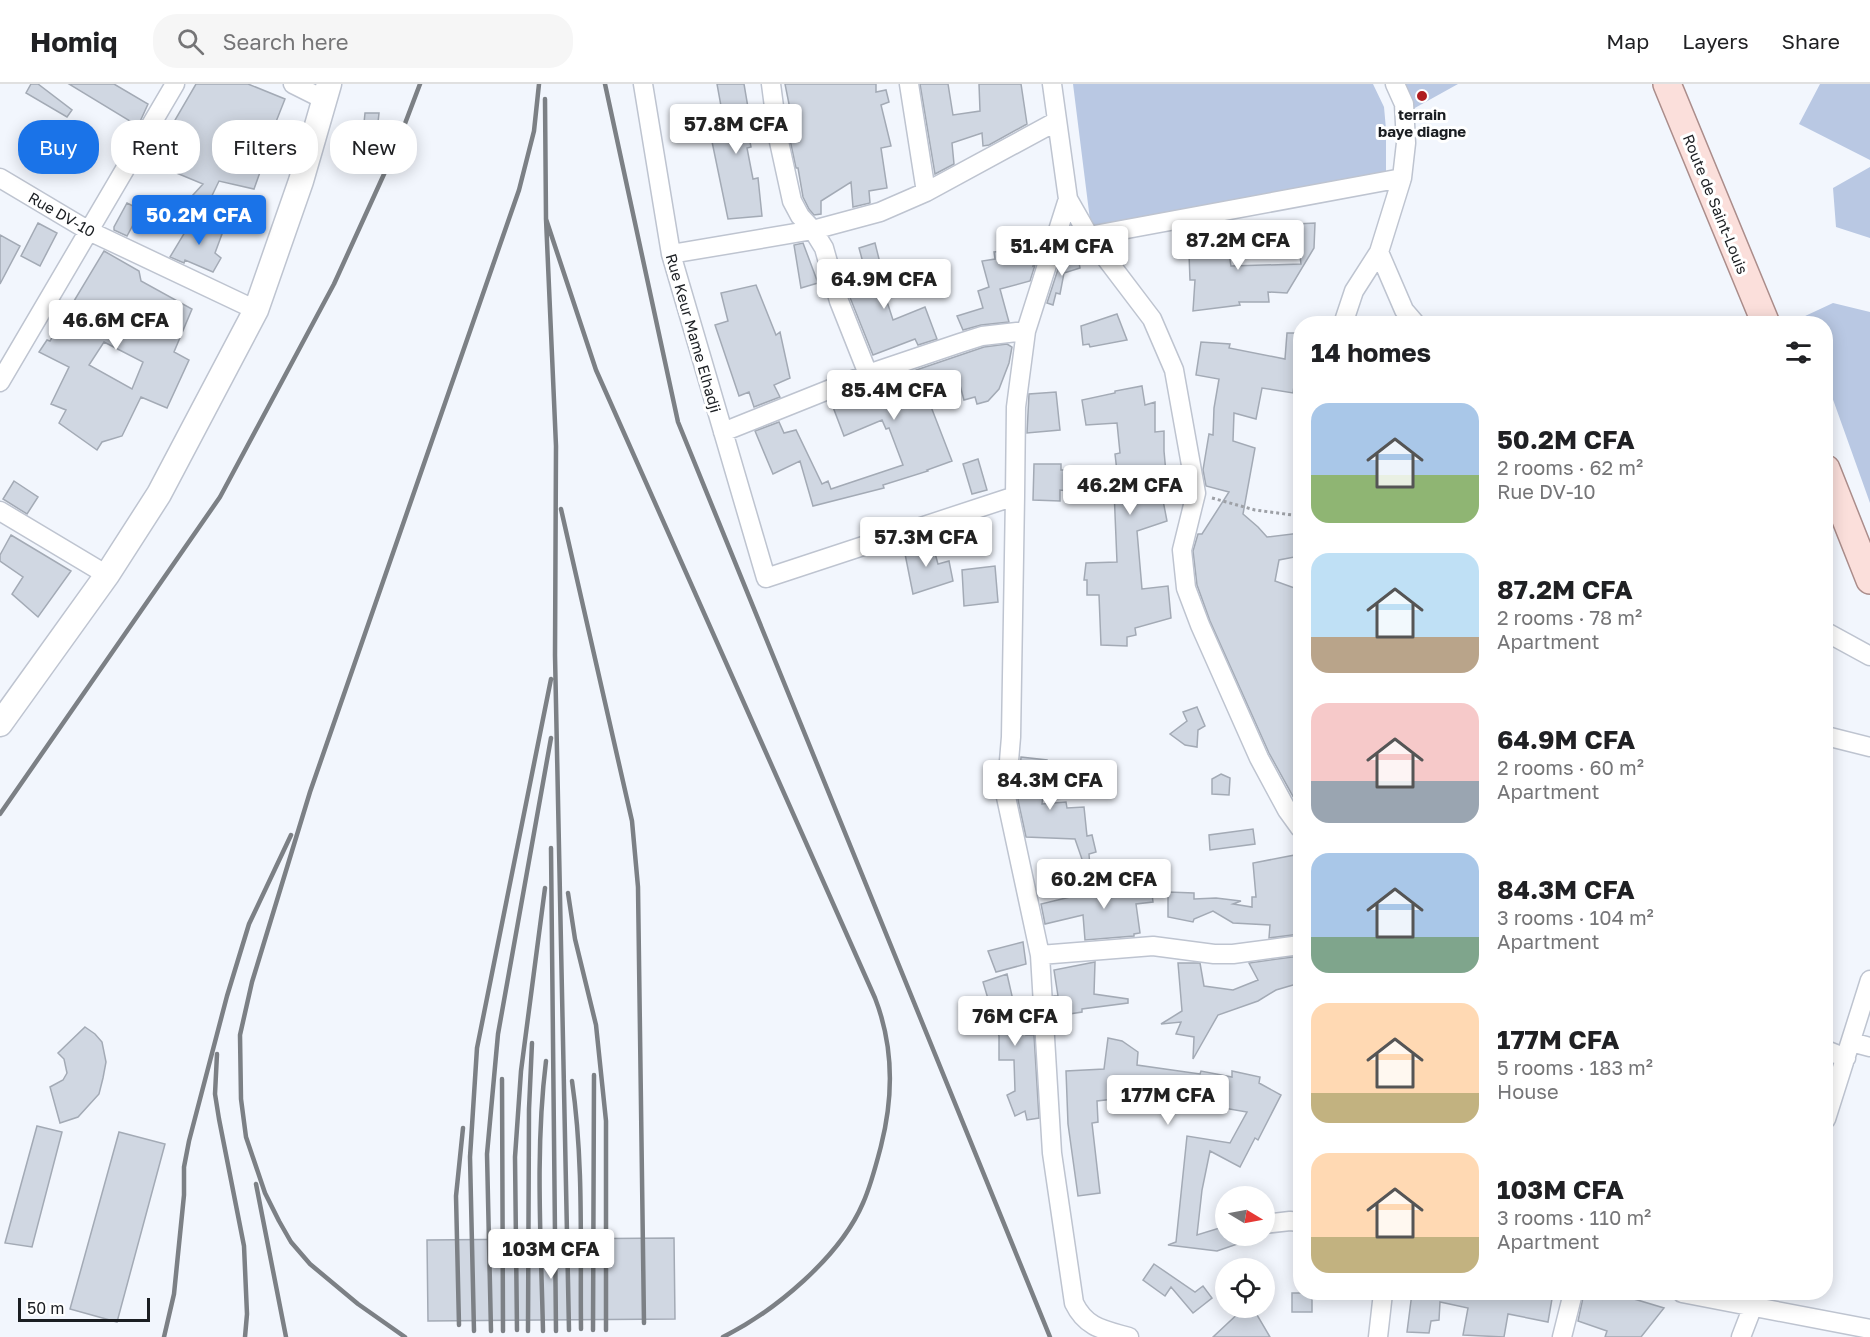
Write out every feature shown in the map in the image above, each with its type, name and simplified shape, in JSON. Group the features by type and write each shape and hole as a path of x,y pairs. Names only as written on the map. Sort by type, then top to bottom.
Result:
{"main road":[{"name":"Route de Saint-Louis","path":"1667,84 1763,316"},
{"path":"1833,487 1870,580"}],"street":[{"path":"0,382 175,84"},
{"path":"0,724 106,575 159,494 256,310 301,181 327,92 293,84"},
{"name":"Rue Keur Mame Elhadji","path":"643,84 671,254 766,578 1015,496"},
{"path":"771,84 778,137 792,201 800,216 813,230 824,248 839,301 868,374"},
{"path":"909,84 926,192"},
{"path":"1052,84 1068,199 1089,236 1152,319 1174,370 1196,493 1182,550 1186,588 1200,626 1259,758 1293,818"},
{"path":"1345,316 1354,291 1379,252 1402,178 1406,143 1404,104 1395,84"},
{"path":"671,254 813,230 880,212 926,192 1057,121"},
{"name":"Rue DV-10","path":"0,178 88,231 256,310"},
{"path":"1089,236 1402,178"},
{"path":"1068,199 1026,331 1016,407 1011,737 1006,797 1040,955 1052,1153 1074,1303 1079,1314 1100,1333 1129,1337"},
{"path":"1379,252 1404,309 1410,316"},
{"path":"723,432 868,374 982,336 1026,331"},
{"path":"0,511 106,575"},
{"path":"1833,636 1870,656"},
{"path":"1833,738 1870,747"},
{"path":"1040,955 1153,946 1214,954 1233,954 1293,946"},
{"path":"1833,1097 1870,980"},
{"path":"1833,1050 1870,1047"},
{"path":"1275,1223 1293,1221"},
{"path":"1378,1337 1382,1300"},
{"path":"1562,1337 1571,1300"},
{"path":"1741,1337 1755,1300 1870,1329"}],"path":[{"path":"1196,493 1255,510 1293,515"}],"shaded area":[{"path":"1073,84 1373,84 1384,107 1386,172 1091,228"},
{"name":"terrain baye diagne","path":"1403,84 1458,84 1413,109"},
{"path":"1820,84 1870,84 1870,160 1799,124"},
{"path":"1870,167 1870,238 1836,227 1833,188"},
{"path":"1833,303 1870,312 1870,503 1833,400 1833,316 1805,316"}],"building":[{"path":"31,84 38,84 72,110 67,117 26,93"},
{"path":"69,84 114,84 148,104 141,120 128,120"},
{"path":"196,84 248,84 285,99 277,120 212,120 212,174 259,174 254,189 219,181 207,206 193,195 203,184 179,174 200,174 200,120 175,120"},
{"path":"717,84 744,84 752,131 748,132 751,147 747,148 753,179 758,178 762,216 728,219 710,132 725,128"},
{"path":"785,84 876,84 876,92 886,90 889,102 881,105 891,146 881,148 887,188 869,191 870,203 853,207 851,182 821,201 821,214 814,215 809,209 803,197 789,135 787,120 792,119"},
{"path":"920,84 948,84 953,115 980,111 979,84 1021,84 1027,124 989,145 983,146 982,133 952,143 954,164 935,174"},
{"path":"365,113 379,113 378,120 364,120"},
{"path":"127,203 141,210 127,236 114,230 114,227"},
{"path":"194,217 222,234 215,253 221,258 213,272 185,260 184,263 170,257"},
{"path":"38,223 57,233 40,266 21,256"},
{"path":"1315,223 1314,248 1287,293 1268,292 1269,302 1239,302 1240,305 1193,311 1195,280 1190,280 1189,254 1184,255 1182,237 1225,229 1231,266 1301,264 1296,224"},
{"path":"0,235 20,246 0,284"},
{"path":"803,243 818,283 801,288 794,245"},
{"path":"875,243 884,279 880,280 893,320 925,307 937,339 918,345 915,339 873,355 849,295 854,293 851,276 865,270 859,248"},
{"path":"1022,249 1022,261 1036,256 1033,266 1035,265 1030,281 1000,289 1009,322 981,325 963,330 957,316 983,308 978,291 989,287 982,261 995,259 994,252"},
{"path":"104,251 139,271 141,281 192,309 174,352 189,360 167,408 141,397 122,436 102,442 97,450 59,423 66,410 51,404 69,367 39,352 47,340 50,341","holes":["104,342 143,362 132,389 89,365"]},
{"path":"1078,258 1080,268 1064,273 1060,294 1056,293 1053,305 1047,303 1061,260"},
{"path":"756,285 776,335 780,332 790,378 774,385 780,397 754,407 749,392 739,396 715,325 728,321 721,293"},
{"path":"1117,314 1127,340 1090,347 1089,344 1083,345 1081,326"},
{"path":"1287,333 1293,333 1293,393 1262,388 1256,419 1234,413 1233,441 1255,448 1243,514 1267,537 1293,534 1293,557 1279,560 1275,581 1293,587 1293,796 1269,753 1210,621 1197,585 1193,551 1198,534 1202,534 1229,492 1206,486 1203,470 1209,434 1213,435 1214,408 1219,379 1196,375 1201,342 1230,344 1229,348 1285,359"},
{"path":"1007,344 1012,347 1009,363 999,389 988,401 977,404 975,397 964,400 957,374 923,386 952,461 883,485 884,488 813,506 800,461 773,474 755,431 779,422 784,433 796,430 822,484 828,481 831,489 903,465 889,428 886,429 882,420 844,436 833,407 845,400 844,396 872,385 984,347"},
{"path":"1142,386 1145,405 1155,402 1155,432 1164,431 1167,484 1160,485 1167,521 1137,531 1142,589 1168,586 1171,618 1135,628 1136,635 1127,637 1127,646 1101,645 1099,595 1087,595 1087,580 1084,580 1086,563 1117,562 1114,490 1119,489 1115,454 1120,453 1117,423 1086,425 1082,400"},
{"path":"1056,392 1060,430 1027,433 1029,394"},
{"path":"978,459 987,490 972,494 963,464"},
{"path":"1034,464 1061,464 1061,470 1068,470 1068,491 1060,490 1060,501 1033,500"},
{"path":"14,481 38,497 27,514 3,499"},
{"path":"11,535 71,571 38,617 12,594 23,577 0,561 0,555"},
{"path":"931,539 938,564 949,561 953,581 913,594 904,549"},
{"path":"995,566 998,602 964,606 962,570"},
{"path":"1197,707 1205,726 1198,730 1197,747 1185,745 1170,734 1187,721 1183,712"},
{"path":"1021,757 1047,760 1042,804 1066,802 1067,808 1084,807 1087,836 1092,835 1096,852 1089,854 1090,867 1085,868 1075,839 1026,837 1018,800"},
{"path":"1221,774 1230,778 1229,795 1212,794 1212,779"},
{"path":"1253,829 1255,844 1210,850 1209,835"},
{"path":"1293,855 1293,935 1269,938 1270,925 1233,923 1213,911 1194,919 1193,922 1168,917 1168,892 1194,893 1194,899 1216,898 1241,901 1233,904 1252,907 1252,897 1256,897 1253,863"},
{"path":"1149,869 1153,902 1136,904 1140,933 1134,936 1085,940 1083,915 1045,924 1041,904 1095,891 1095,894 1138,888 1136,870"},
{"path":"1023,942 1026,964 996,972 988,951"},
{"path":"1293,957 1293,985 1276,990 1258,1001 1218,1015 1193,1059 1194,1037 1176,1034 1181,1022 1161,1024 1182,1011 1178,963 1200,963 1204,986 1233,990 1258,980 1249,963"},
{"path":"1095,962 1094,994 1128,999 1128,1003 1082,1009 1082,1012 1057,1016 1054,996 1058,996 1054,970"},
{"path":"1007,974 1020,1031 1026,1031 1026,1035 1034,1035 1039,1118 1027,1120 1025,1111 1015,1116 1007,1095 1015,1091 1014,1060 999,1060 999,1036 983,982"},
{"path":"85,1027 102,1042 106,1062 99,1094 78,1117 60,1123 50,1087 63,1080 67,1073 64,1059 58,1053"},
{"path":"1108,1038 1122,1041 1138,1052 1137,1065 1200,1074 1201,1071 1232,1077 1232,1071 1260,1077 1259,1083 1281,1095 1258,1140 1255,1138 1240,1167 1210,1151 1202,1190 1197,1235 1215,1229 1215,1246 1232,1246 1217,1251 1168,1245 1176,1242 1187,1136 1230,1143 1247,1112 1149,1095 1097,1101 1098,1122 1092,1123 1100,1193 1078,1196 1068,1124 1066,1071 1104,1069"},
{"path":"37,1126 62,1132 32,1247 5,1243"},
{"path":"119,1132 165,1144 117,1322 70,1309"},
{"path":"674,1238 675,1319 428,1321 427,1240"},
{"path":"1154,1264 1195,1292 1203,1286 1212,1298 1193,1313 1171,1287 1165,1296 1143,1280"},
{"path":"1292,1293 1293,1300 1312,1300 1312,1312 1292,1312"},
{"path":"1411,1300 1552,1300 1548,1322 1508,1314 1504,1337 1463,1335 1468,1308 1440,1302 1439,1320 1431,1321 1429,1333 1407,1332"},
{"path":"1582,1300 1637,1300 1664,1308 1641,1337 1605,1337 1607,1331 1578,1321"},
{"path":"1233,1318 1259,1318 1270,1337 1213,1337"}],"railway":[{"path":"0,814 220,497 334,284 395,150 420,84"},
{"path":"405,1337 358,1304 310,1264 291,1242 279,1221 265,1193 246,1137 241,1099 240,1035 252,982 310,792 519,190 534,131 539,84"},
{"path":"605,84 678,422 1050,1337"},
{"path":"545,99 546,219 556,446 555,655 569,1330"},
{"path":"546,219 596,370 875,998 889,1053 890,1090 885,1127 868,1189 853,1223 839,1243 804,1280 764,1313 723,1337"},
{"path":"561,509 632,821 638,887 644,1323"},
{"path":"474,1331 470,1157 477,1048 551,679"},
{"path":"491,1331 487,1154 498,1034 551,738"},
{"path":"164,1337 174,1294 184,1195 184,1167 189,1141 227,996 249,924 291,835"},
{"path":"551,848 556,1331"},
{"path":"517,1330 515,1157 521,1071 545,888"},
{"path":"568,893 575,939 596,1025 606,1121 606,1330"},
{"path":"528,1331 529,1109 532,1043"},
{"path":"217,1054 215,1094 244,1246 247,1314 245,1337"},
{"path":"543,1331 540,1162 546,1061"},
{"path":"593,1330 594,1075"},
{"path":"502,1079 503,1331"},
{"path":"572,1081 580,1174 581,1329"},
{"path":"459,1325 456,1196 463,1128"},
{"path":"256,1184 286,1337"}],"place":[{"name":"terrain baye diagne","path":"1422,96"}]}
